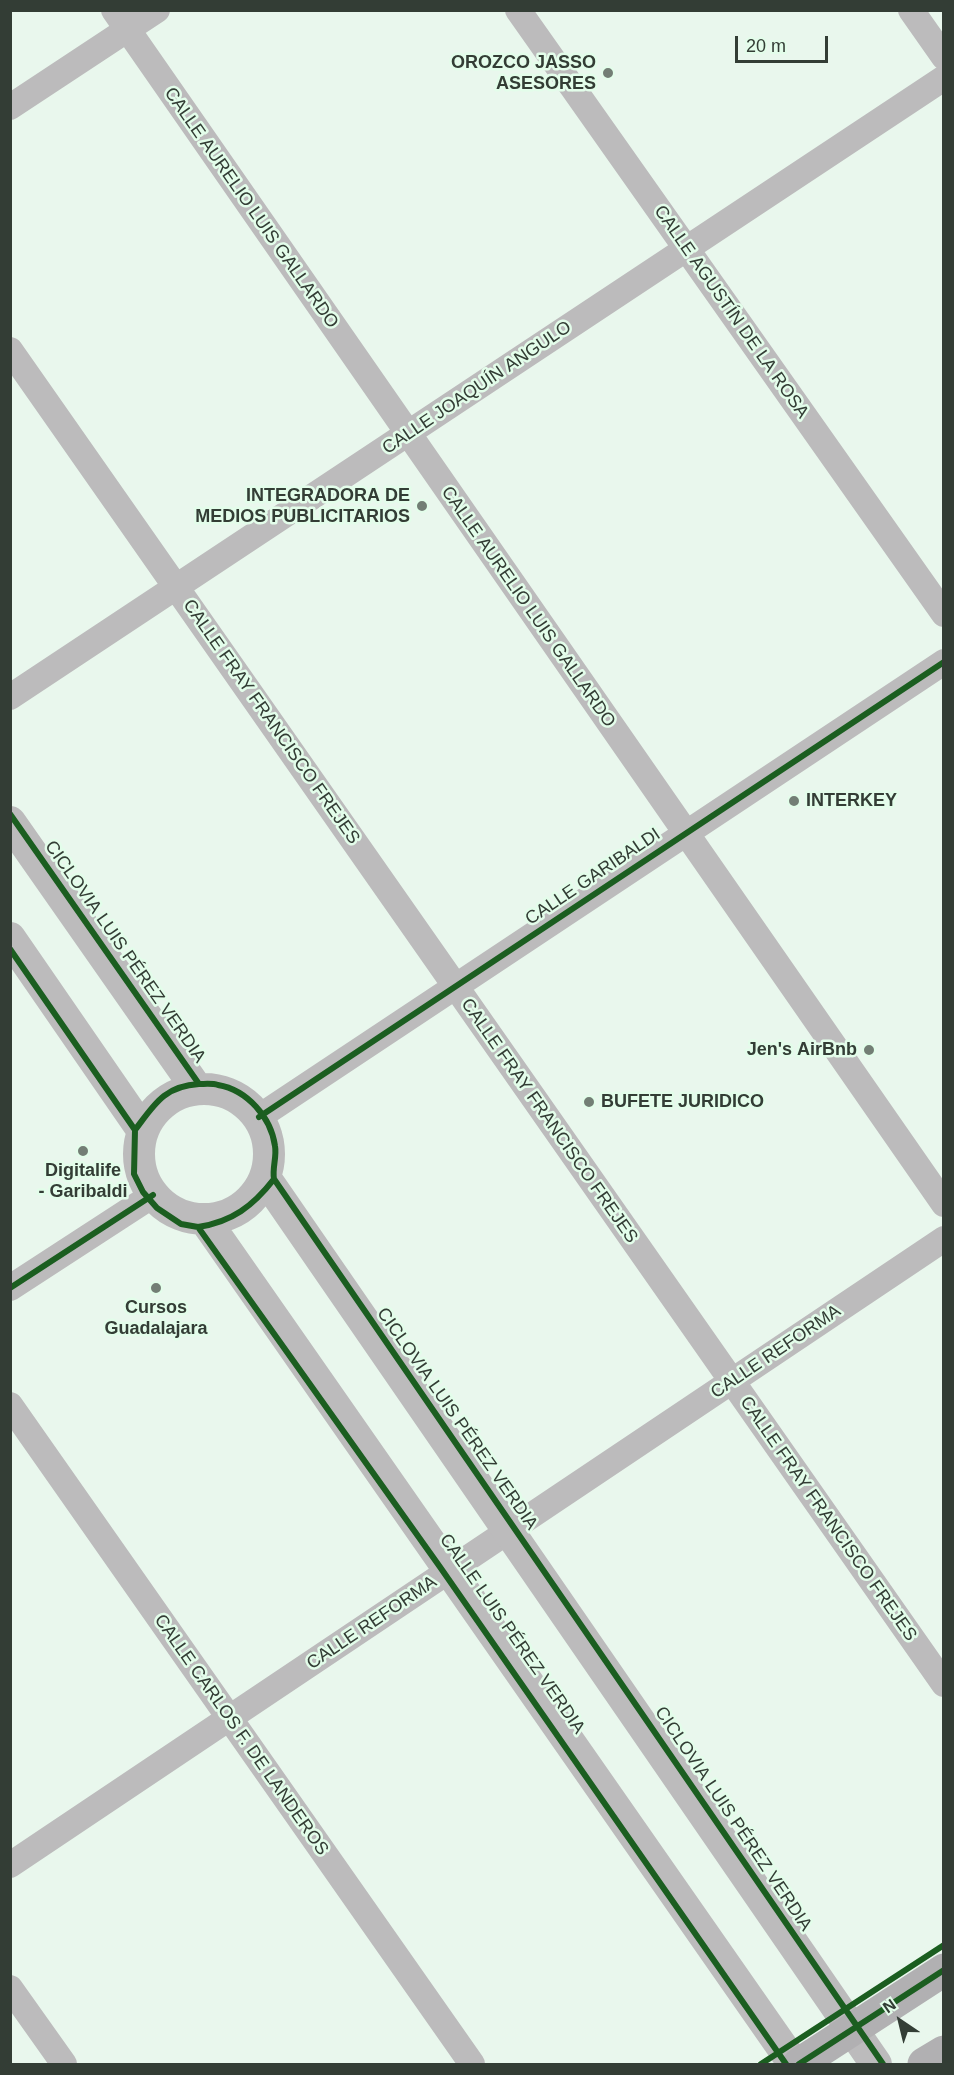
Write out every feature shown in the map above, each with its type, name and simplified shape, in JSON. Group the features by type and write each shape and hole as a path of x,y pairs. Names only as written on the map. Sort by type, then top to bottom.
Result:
{"main road":[{"path":"799,2064 944,1970"},
{"path":"924,2064 944,2052"}],"street":[{"path":"10,107 120,20 157,10"},
{"name":"CALLE AGUSTÍN DE LA ROSA","path":"518,10 944,614"},
{"path":"911,10 944,57"},
{"name":"CALLE AURELIO LUIS GALLARDO","path":"120,20 944,1204"},
{"name":"CALLE JOAQUÍN ANGULO","path":"10,697 944,78"},
{"name":"CALLE FRAY FRANCISCO FREJES","path":"10,350 944,1684"},
{"name":"CALLE GARIBALDI","path":"259,1117 944,662"},
{"path":"10,822 197,1089"},
{"path":"10,938 143,1131"},
{"path":"197,1089 211,1089 232,1095 250,1107 259,1117 270,1151 266,1179 248,1204 234,1213 204,1220 190,1218 163,1206 144,1181 139,1164 139,1148 143,1131 159,1107 170,1099 197,1089"},
{"path":"266,1179 876,2064"},
{"path":"10,1288 153,1195"},
{"name":"CALLE LUIS PÉREZ VERDIA","path":"204,1220 794,2064"},
{"name":"CALLE REFORMA","path":"10,1865 944,1239"},
{"name":"CALLE CARLOS F. DE LANDEROS","path":"10,1405 472,2064"},
{"path":"10,1988 64,2064"}],"cycle path":[{"path":"259,1117 944,662"},
{"name":"CICLOVIA LUIS PÉREZ VERDIA","path":"10,814 199,1084 216,1084 229,1088 248,1099 263,1115 273,1135 275,1146 274,1179 883,2064"},
{"path":"10,949 135,1130 134,1174 143,1192 157,1208 181,1224 198,1227 440,1567 786,2064"},
{"path":"135,1130 161,1098 177,1089 199,1084"},
{"path":"198,1227 221,1221 241,1211 250,1205 274,1179"},
{"path":"10,1288 153,1195"},
{"path":"761,2064 944,1945"},
{"path":"799,2064 944,1970"}],"place":[{"name":"OROZCO JASSO ASESORES","path":"608,73"},
{"name":"INTEGRADORA DE MEDIOS PUBLICITARIOS","path":"422,506"},
{"name":"INTERKEY","path":"794,801"},
{"name":"Jen's AirBnb","path":"869,1050"},
{"name":"BUFETE JURIDICO","path":"589,1102"},
{"name":"Digitalife - Garibaldi","path":"83,1151"},
{"name":"Cursos Guadalajara","path":"156,1288"}]}
